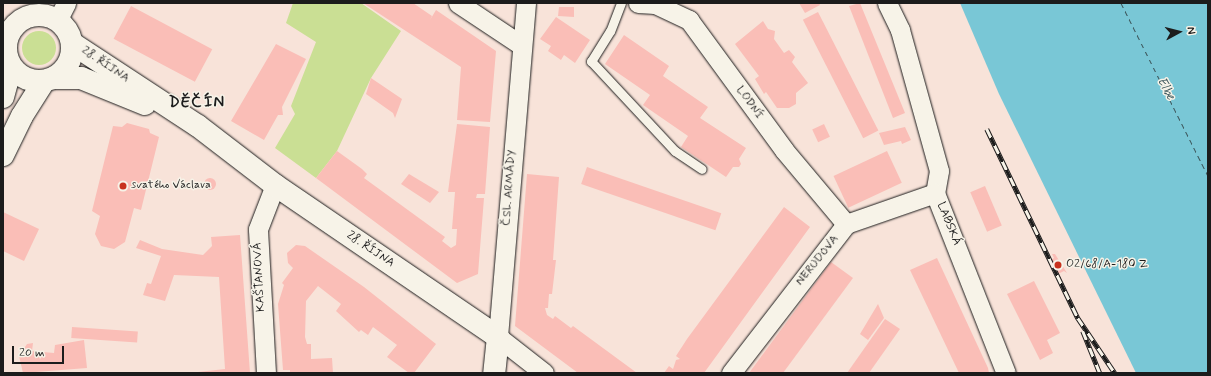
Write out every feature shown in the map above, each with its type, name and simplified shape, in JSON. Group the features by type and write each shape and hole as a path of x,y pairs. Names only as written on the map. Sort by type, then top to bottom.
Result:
{"main road":[{"path":"3,97 7,82 5,44 14,25 27,16 62,11 73,44 64,70 49,80 22,116 3,156"},
{"path":"5,44 14,70 24,79 49,80"},
{"name":"28. ŘÍJNA","path":"73,44 198,126 275,185 498,337"},
{"name":"28. ŘÍJNA","path":"49,80 81,78 198,126"},
{"name":"ČSL. ARMÁDY","path":"494,373 498,337"}],"street":[{"path":"458,3 521,45"},
{"name":"ČSL. ARMÁDY","path":"498,337 521,45 526,3"},
{"name":"LODNÍ","path":"638,3 669,6 688,20 784,150 846,224"},
{"name":"LABSKÁ","path":"887,3 900,30 939,171 935,193 1006,373"},
{"name":"KAŠTANOVÁ","path":"266,373 258,229 275,185"},
{"name":"NERUDOVA","path":"731,373 846,224 935,193"},
{"name":"28. ŘÍJNA","path":"498,337 544,373"}],"lane":[{"path":"621,3 610,32 591,61 675,151 702,169"}],"green space":[{"path":"293,3 361,3 401,31 371,78 337,151 316,178 275,148 295,114 291,106 316,42 286,23"},
{"path":"39,31 51,36 56,48 51,60 39,65 27,60 22,48 27,36"}],"water":[{"name":"Elbe","path":"960,3 1208,3 1208,373 1136,373 999,94"}],"building":[{"path":"363,3 413,3 432,16 430,20 436,10 496,51 490,122 457,120 461,67"},
{"path":"799,3 819,3 820,5 805,13"},
{"path":"860,3 905,113 893,118 849,6"},
{"path":"131,6 212,49 195,82 114,39"},
{"path":"559,7 574,7 574,17 558,16"},
{"path":"818,12 878,131 863,138 803,20"},
{"path":"556,17 590,40 575,63 564,55 561,60 548,51 551,46 540,39"},
{"path":"763,21 768,29 775,31 774,39 784,53 789,50 795,57 792,62 808,83 796,93 796,104 789,108 777,108 766,92 764,94 755,79 759,76 735,44"},
{"path":"624,35 669,66 663,76 708,107 700,118 746,148 739,159 741,164 739,167 733,167 726,177 681,147 688,136 643,105 650,95 605,64"},
{"path":"276,44 306,59 282,107 283,115 278,115 264,140 231,121"},
{"path":"371,78 402,99 395,118 393,113 366,94"},
{"name":"svatého Václava","path":"127,123 149,129 150,133 159,137 141,210 134,208 125,242 114,249 101,246 95,234 100,216 92,211 113,126 122,127"},
{"path":"457,124 490,127 485,194 477,194 476,198 484,198 478,274 457,283 316,178 337,151 367,174 364,178 445,237 442,241 451,248 456,245 457,229 452,229 455,192 448,192"},
{"path":"824,124 830,137 818,142 812,129"},
{"path":"905,127 911,140 902,144 901,141 884,145 879,133"},
{"path":"887,151 902,183 848,208 834,176"},
{"path":"587,167 721,213 715,230 581,184"},
{"path":"409,174 439,192 430,203 401,184"},
{"path":"527,174 559,177 553,260 556,260 552,294 549,294 548,308 545,308 547,315 553,319 555,316 571,328 573,326 637,373 578,373 515,326"},
{"path":"208,178 212,178 216,184 212,190 208,190 204,186 204,182"},
{"path":"985,186 1002,226 987,232 970,192"},
{"path":"784,207 810,227 704,373 664,373 669,366 673,369 676,360 680,359 676,356 687,339"},
{"path":"3,212 39,229 24,261 3,251"},
{"path":"240,235 250,373 189,373 225,369 219,277 174,275 165,301 143,295 147,283 151,284 161,256 136,248 140,240 162,249 203,255 212,246 211,237"},
{"path":"296,245 305,246 364,287 436,344 414,373 409,373 387,357 397,345 373,327 368,335 361,330 359,332 336,311 341,304 318,286 306,301 305,337 307,344 311,344 311,359 332,358 333,373 290,373 290,370 283,370 278,304 284,285 282,283 293,268 288,263 287,253"},
{"name":"O2/68/A-180 Z","path":"1052,254 1055,254 1067,273 1064,271 1058,274 1051,260 1054,258"},
{"path":"937,258 989,373 959,373 910,270"},
{"path":"831,262 853,278 783,373 749,373"},
{"path":"1034,281 1060,333 1047,340 1053,353 1040,360 1007,294"},
{"path":"878,304 884,318 868,340 860,334"},
{"path":"885,319 900,329 869,373 847,373"},
{"path":"72,327 138,332 137,343 71,338"},
{"path":"84,340 87,368 23,373 19,356 27,344 33,343 32,351 54,353 55,345"}],"ferry route":[{"path":"1121,3 1208,176"}],"railway":[{"path":"987,129 1078,318 1115,373"},
{"path":"1083,331 1100,373"}],"place":[{"name":"svatého Václava","path":"123,186"},
{"name":"O2/68/A-180 Z","path":"1058,265"}],"district":[{"name":"DĚČÍN","path":"197,103"}]}
